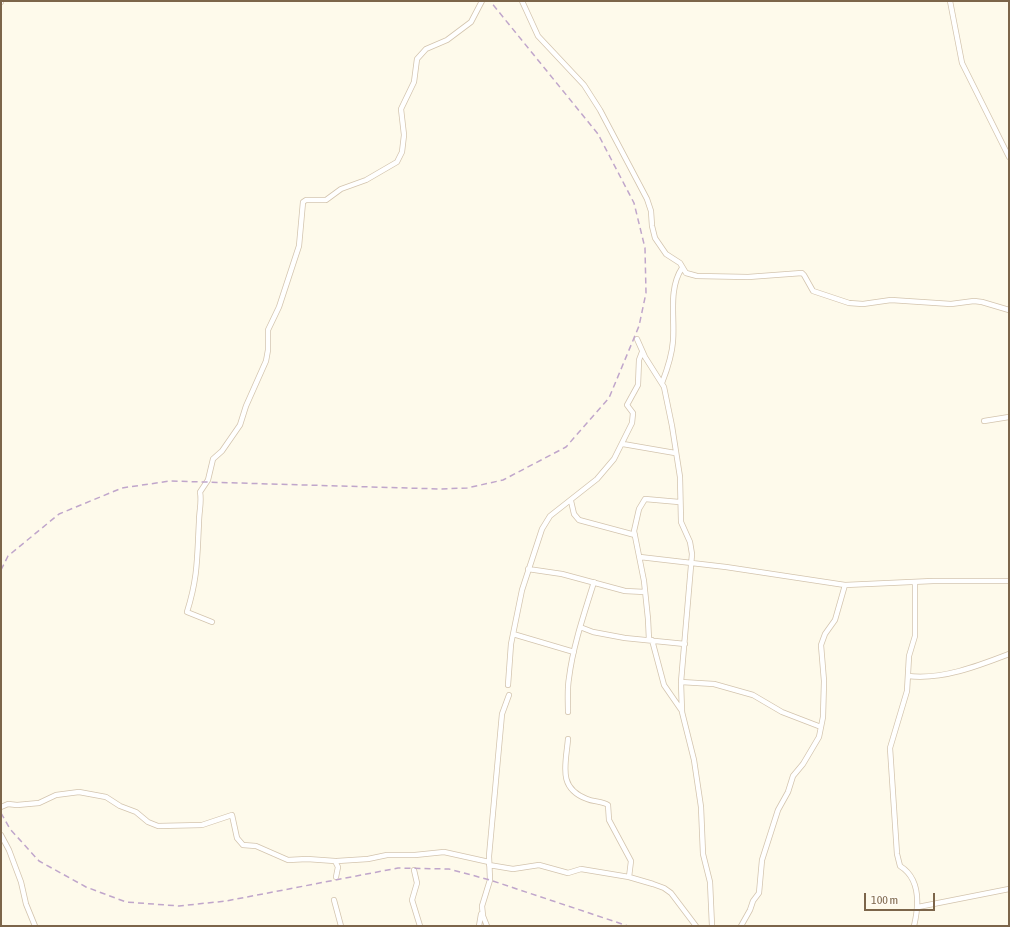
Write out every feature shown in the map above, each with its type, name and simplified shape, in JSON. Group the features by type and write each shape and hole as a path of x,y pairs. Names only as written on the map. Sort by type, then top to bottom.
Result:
{"street":[{"path":"212,622 187,612 197,572 199,522 202,499 200,492 208,480 213,459 222,452 240,425 246,406 266,361 268,350 268,330 279,307 299,246 303,202 306,200 326,200 341,189 366,180 397,162 402,152 404,135 401,109 414,82 417,59 426,49 447,40 471,22 482,1"},
{"path":"522,1 536,33 584,85 607,122 647,199 651,211 652,226 655,238 666,254 680,263 686,273 697,276 748,277 802,273 813,291 849,303 863,304 891,300 951,304 974,301 1009,310"},
{"path":"950,1 962,63 1009,157"},
{"path":"662,383 671,355 675,290 678,274 682,268"},
{"path":"637,339 642,352 662,383 672,426 675,453 680,477 679,502 681,522 690,542 692,563 681,682 682,712 694,760 702,816 703,854 710,882 712,926"},
{"path":"508,685 514,634 522,590 542,529 550,516 571,501 603,474 623,444 632,423 633,414 628,405 638,385 639,360 642,352"},
{"path":"984,421 1009,417"},
{"path":"623,444 675,453"},
{"path":"679,502 649,499 644,501 639,509 634,535 640,557 650,640 664,685 682,712"},
{"path":"571,501 574,514 580,520 634,535"},
{"path":"640,557 845,585 915,582 1009,582"},
{"path":"528,569 562,574 625,592 645,592"},
{"path":"568,712 568,679 580,627 594,582"},
{"path":"914,926 918,907 917,894 909,871 900,866 898,859 890,774 890,742 905,703 909,656 915,636 915,582"},
{"path":"741,926 753,901 759,893 762,860 776,814 788,792 793,776 815,745 821,727 824,677 821,645 825,634 835,620 845,585"},
{"path":"580,627 593,632 625,638 685,644"},
{"path":"514,634 574,652"},
{"path":"564,649 577,641"},
{"path":"908,676 922,678 937,676 974,666 1009,654"},
{"path":"681,682 714,684 753,695 782,712 821,727"},
{"path":"479,926 490,880 489,863 502,714 509,695"},
{"path":"568,739 565,773 567,784 574,793 608,805 610,822 631,862 629,877"},
{"path":"1,807 8,804 17,805 39,803 56,794 79,792 106,797 120,806 136,812 148,822 158,826 202,826 232,815 238,838 243,845 256,846 288,860 307,859 335,862 338,867 336,877"},
{"path":"1,835 9,850 21,882 26,904 35,926"},
{"path":"337,861 368,859 387,855 415,855 444,852 513,869 539,865 568,873 581,869 629,877 664,888 671,893 696,926"},
{"path":"414,870 417,882 412,900 420,926"},
{"path":"918,907 1009,889"},
{"path":"334,900 341,926"},
{"path":"482,912 486,926"}],"railway":[{"path":"1,570 8,556 59,514 122,488 170,481 441,489 467,488 503,480 566,447 609,398 639,326 646,293 645,248 634,203 598,134 490,1"},
{"path":"1,813 10,829 39,861 86,887 126,902 179,906 226,901 398,868 449,869 490,880 628,926"}]}
